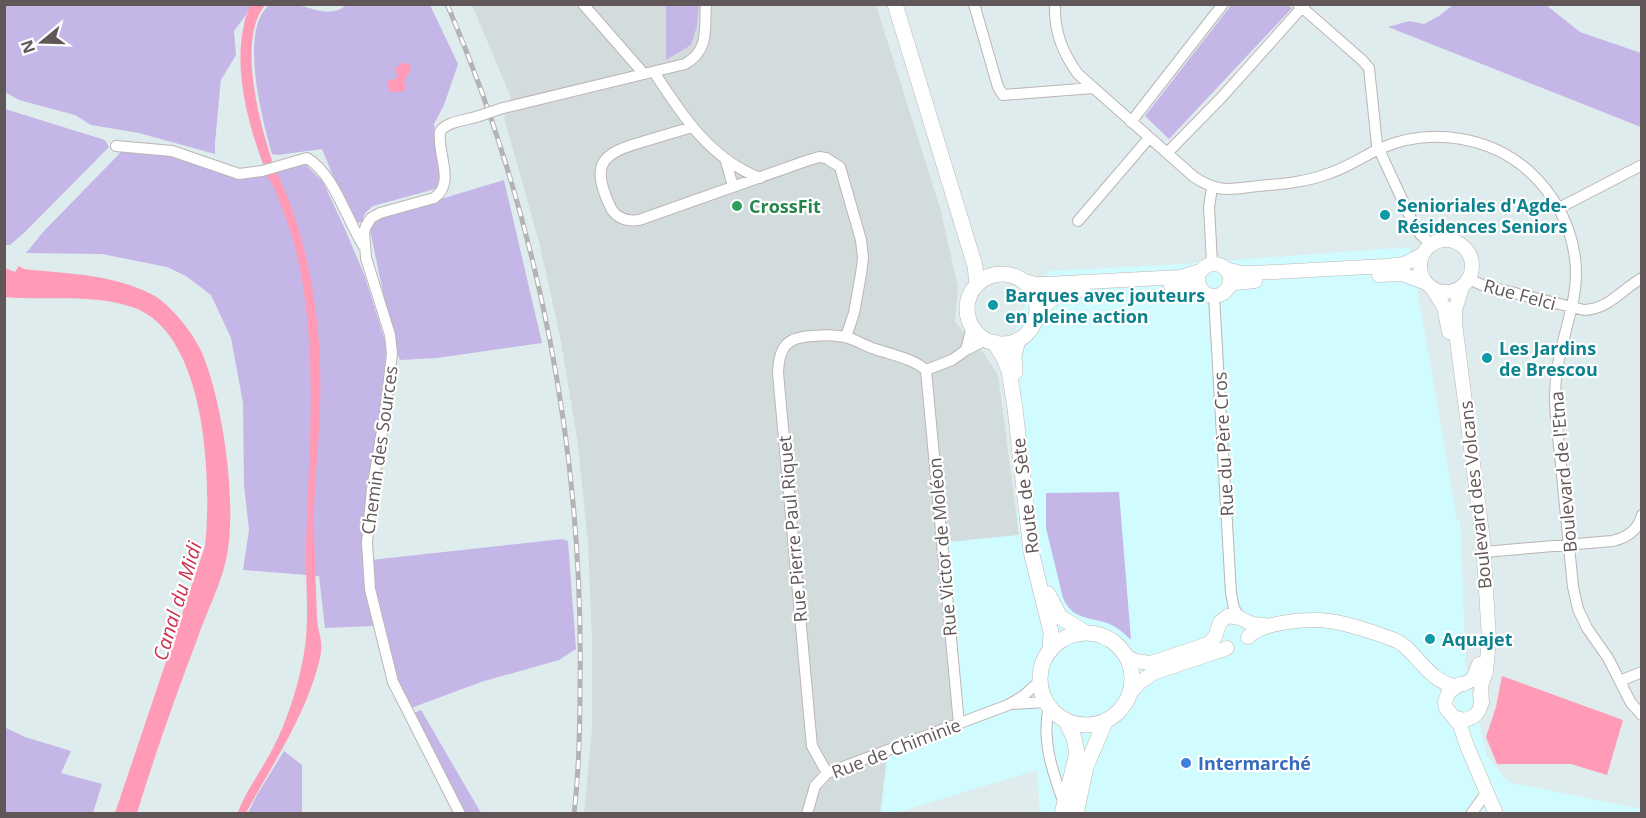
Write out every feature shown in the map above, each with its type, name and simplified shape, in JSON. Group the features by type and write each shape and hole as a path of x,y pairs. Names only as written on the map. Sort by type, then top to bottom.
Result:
{"main road":[{"path":"895,4 975,266 977,284"},
{"path":"967,239 982,261 1000,274"},
{"path":"1000,274 1011,275 1021,280 1029,287 1036,306 1036,317 1030,329 1018,340 1006,343 990,341 972,326 967,304 970,293 987,277 1000,274"},
{"name":"Route de Sète","path":"1018,340 1014,363 1037,549 1043,575 1054,609 1070,624 1086,633"},
{"name":"Route de Sète","path":"990,341 1004,358 1009,371 1031,551 1051,632 1050,651"},
{"path":"1086,633 1098,634 1118,646 1126,656 1132,673 1131,692 1125,704 1116,715 1105,722 1091,726 1066,721 1047,705 1040,681 1041,670 1050,651 1059,641 1072,635 1086,633"},
{"path":"1066,721 1074,738 1077,753 1068,810"},
{"path":"1068,810 1105,722"}],"street":[{"path":"583,4 649,73 692,127 726,161 760,178"},
{"path":"649,73 672,69 695,59 705,38 706,4"},
{"path":"974,4 998,87 1004,95 1092,88"},
{"path":"1021,280 1035,284 1181,277 1206,267 1217,264 1241,273 1386,266 1404,264 1440,240 1450,240 1467,250 1472,269 1465,283 1453,292 1443,292 1402,274 1387,274 1242,282 1214,296 1204,293 1197,280 1206,267 1212,188 1194,177 1092,88 1069,61 1062,48 1057,34 1055,4"},
{"path":"1131,122 1223,4"},
{"path":"1167,153 1221,98 1301,5 1369,68 1375,137 1426,250 1420,264 1420,273 1429,285"},
{"name":"Chemin des Sources","path":"460,813 393,682 370,589 367,543 372,489 385,414 392,354 390,335 365,248 366,226 371,218 380,213 434,198 441,193 446,183 440,132 448,125 503,108 649,73"},
{"path":"692,127 621,148 609,155 603,163 600,175 611,209 621,218 639,220 819,157 830,159 840,167 861,240 863,258 854,313 846,337 873,349 919,364 926,370 990,341"},
{"name":"Boulevard de l'Etna","path":"1212,188 1293,183 1313,179 1350,165 1379,149 1403,140 1429,136 1455,137 1480,143 1505,154 1526,168 1545,187 1560,208 1568,229 1574,250 1576,272 1571,308 1558,362 1555,403 1569,545 1578,609 1587,628 1608,658 1631,703 1641,715"},
{"path":"1077,221 1149,138"},
{"path":"116,146 172,151 239,174 262,171 307,158 314,162 325,175 365,248"},
{"path":"726,161 733,187"},
{"path":"1560,208 1641,165"},
{"path":"1226,269 1230,278 1228,287"},
{"name":"Rue Felci","path":"1465,283 1588,310 1606,306 1641,278"},
{"name":"Boulevard des Volcans","path":"1465,283 1455,310 1455,324 1484,552 1489,639 1486,672 1480,686 1480,707 1471,724 1470,733 1502,813"},
{"path":"1036,317 1053,297 1075,291 1178,285 1200,289"},
{"name":"Boulevard des Volcans","path":"1429,285 1444,307 1448,324 1475,542 1480,612 1478,671 1473,679 1448,693 1445,702"},
{"name":"Rue du Père Cros","path":"1214,296 1231,593 1234,608 1242,619"},
{"path":"966,350 972,326"},
{"name":"Rue Pierre Paul Riquet","path":"827,773 812,746 778,360 788,342 796,337 825,335 846,337"},
{"name":"Rue Victor de Moléon","path":"926,370 959,724"},
{"path":"1484,552 1612,542 1634,531 1641,515"},
{"name":"Rue du Père Cros","path":"1220,625 1228,611 1231,593"},
{"path":"1126,656 1135,661 1151,663 1208,644 1228,616 1252,624 1272,625"},
{"path":"1242,619 1248,626 1248,637"},
{"path":"1131,692 1139,682 1153,673 1227,648 1239,647 1253,632 1272,625 1309,619 1324,620 1354,625 1394,639 1445,684 1475,687 1481,697 1480,707 1475,716 1465,720 1454,717"},
{"path":"1220,625 1219,641 1227,648"},
{"path":"1382,635 1441,693 1446,708 1461,725 1467,746 1495,813"},
{"path":"1620,681 1641,672"},
{"name":"Rue de Chiminie","path":"807,813 815,786 827,773 1008,705 1040,681"},
{"name":"Rue de Chiminie","path":"1008,705 1047,705"},
{"path":"1047,705 1048,747 1054,779 1068,810"},
{"path":"1471,813 1486,792"},
{"path":"1476,813 1495,813"}],"shaded area":[{"path":"271,4 295,5 328,12 346,5 430,5 458,64 444,105 434,124 443,182 435,189 373,206 365,213 362,222 353,224 322,149 272,154 259,98 254,53 256,32 261,16"},
{"path":"1232,4 1287,5 1292,8 1169,139 1145,116"},
{"path":"4,5 250,5 246,15 234,31 236,55 221,80 222,67 215,154 139,133 91,125 75,115 19,100 5,92"},
{"path":"250,5 265,5 257,20 252,38 251,59 261,124 272,160 271,163 263,164 251,126 242,85 241,44"},
{"path":"472,5 666,5 666,60 697,26 699,5 876,5 941,211 958,288 955,322 985,355 998,375 1019,535 938,543 957,732 887,756 880,813 584,813 592,729 592,639 588,542 577,438 560,336 540,246 504,117 511,98"},
{"path":"666,5 699,5 697,26 691,45 666,60"},
{"path":"1453,5 1546,5 1580,32 1641,53 1641,127 1388,27 1409,21 1424,24"},
{"path":"400,63 409,64 411,69 404,81 406,88 402,92 391,92 387,87 388,81 398,78 395,67"},
{"path":"5,109 105,140 109,147 10,245 5,245"},
{"path":"122,151 170,156 233,177 306,165 323,182 364,274 386,344 385,382 370,472 366,581 373,626 325,628 319,576 243,570 249,530 244,485 243,403 231,338 211,295 186,276 167,267 102,254 26,253 44,231"},
{"path":"275,169 298,226 317,317 320,379 314,531 317,618 321,652 307,699 288,738 246,813 237,814 286,719 300,675 306,634 310,422 309,336 297,254 279,200 266,175"},
{"path":"504,180 542,343 437,358 400,360 394,345 370,230 373,222 381,217"},
{"path":"1410,247 1457,520 1460,519 1466,667 1487,756 1508,782 1641,809 1641,813 1040,813 1037,770 895,813 881,814 887,756 938,543 1019,534 1009,352 1022,311 1049,271 1167,265"},
{"path":"19,266 24,269 106,279 138,288 160,300 194,337 202,353 210,374 222,425 229,481 230,533 227,555 222,576 174,703 137,813 115,813 205,546 207,485 205,448 199,412 190,376 176,346 157,322 132,307 100,300 5,297 5,268 15,272"},
{"path":"1119,492 1131,640 1114,626 1076,614 1067,605 1063,598 1046,528 1046,493"},
{"path":"562,539 568,541 576,649 559,660 481,682 411,708 397,679 374,586 371,560"},
{"path":"1502,676 1623,720 1607,775 1571,764 1497,764 1486,737 1496,707"},
{"path":"421,710 481,813 465,813 414,713"},
{"path":"4,727 25,737 71,751 61,773 102,784 93,813 5,813"},
{"path":"284,751 302,765 302,813 248,813 257,795"}],"railway":[{"path":"447,4 479,85 507,168 531,253 550,338 564,425 574,512 579,599 579,734 574,814"}],"place":[{"name":"CrossFit","path":"737,206"},
{"name":"Senioriales d'Agde- Résidences Seniors","path":"1385,215"},
{"name":"Barques avec jouteurs en pleine action","path":"993,305"},
{"name":"Les Jardins de Brescou","path":"1487,358"},
{"name":"Aquajet","path":"1430,639"},
{"name":"Intermarché","path":"1186,763"}],"water label":[{"name":"Canal du Midi","path":"177,601"}]}
